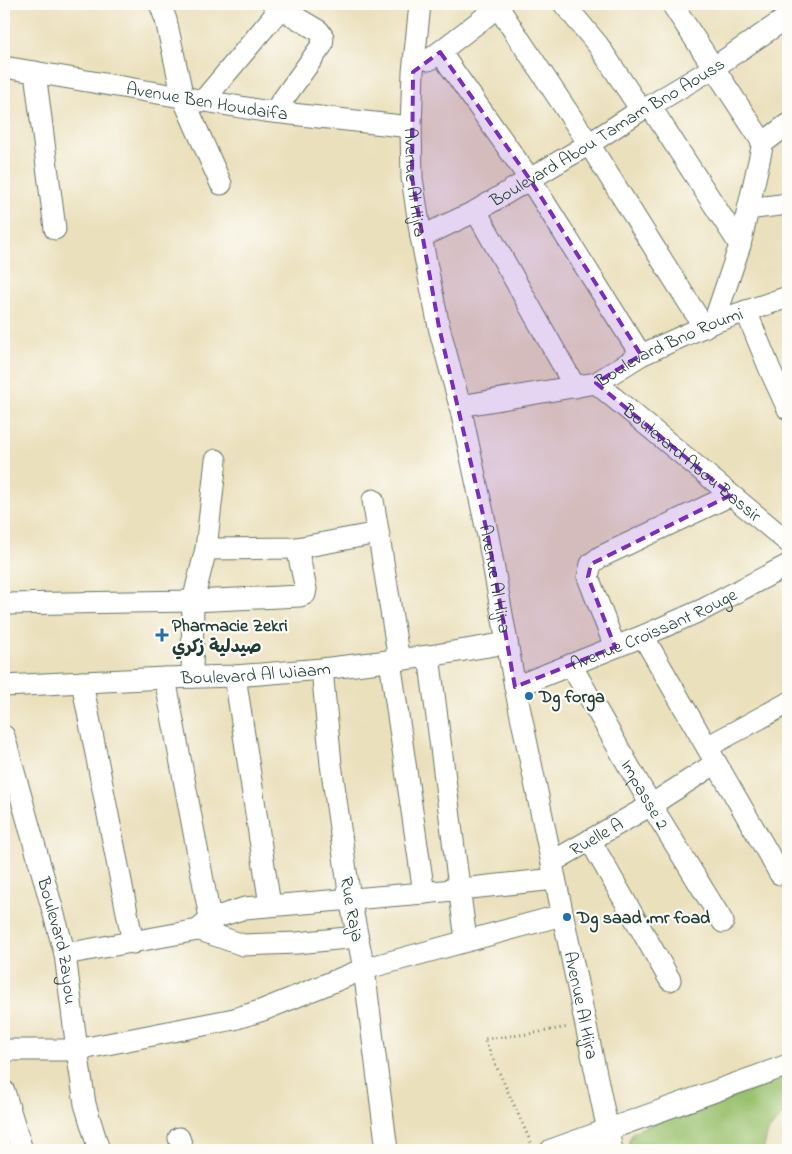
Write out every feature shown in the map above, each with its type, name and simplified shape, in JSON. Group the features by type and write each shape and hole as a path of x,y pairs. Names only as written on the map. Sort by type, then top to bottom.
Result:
{"street":[{"path":"160,4 221,184"},
{"name":"Avenue Al Hijra","path":"420,4 413,72 411,127 412,178 421,237 439,327 460,406 488,536 515,687 611,1140"},
{"path":"564,4 598,45 645,108 740,245"},
{"path":"672,4 763,143"},
{"path":"413,72 500,5 709,325"},
{"path":"193,100 277,6 319,31 323,37 322,44 274,112"},
{"name":"Boulevard Abou Tamam Bno Aouss","path":"421,237 476,211 528,178 589,144 713,68 788,17"},
{"path":"440,52 528,178 641,355"},
{"name":"Avenue Ben Houdaifa","path":"4,67 274,112 411,127"},
{"path":"35,72 55,229"},
{"path":"709,325 740,245 763,143 788,124"},
{"path":"748,209 788,204"},
{"path":"476,211 575,386"},
{"name":"Boulevard Bno Roumi","path":"460,406 596,383 641,355 709,325 788,297"},
{"path":"746,311 780,368 788,409"},
{"name":"Boulevard Abou Bassir","path":"596,383 788,542"},
{"path":"192,677 193,601 206,549 216,460"},
{"path":"615,647 588,577 591,564 731,495"},
{"path":"373,500 424,893"},
{"path":"206,549 297,548 378,533"},
{"path":"4,604 193,601 300,596 306,594 306,589 297,548"},
{"name":"Avenue Croissant Rouge","path":"515,687 644,636 704,609 788,564"},
{"path":"644,636 780,874"},
{"name":"Boulevard Al Wiaam","path":"4,686 235,676 322,669 429,656 507,643"},
{"path":"429,656 466,940"},
{"name":"Impasse 2","path":"571,665 651,805 723,922"},
{"name":"Rue Raja","path":"322,669 331,764 350,899 364,969 387,1150"},
{"path":"235,676 270,905"},
{"path":"165,678 207,928"},
{"path":"82,682 133,943"},
{"name":"Ruelle A","path":"554,871 590,840 651,805 712,755 788,703"},
{"name":"Boulevard Zayou","path":"4,736 65,954 76,1050 85,1104 99,1150"},
{"path":"590,840 670,980"},
{"path":"65,954 207,928 234,911 270,905 459,889 554,871"},
{"path":"4,1050 76,1050 234,1019 263,1010 364,969 562,915"},
{"path":"207,928 243,945 297,943 357,937"},
{"path":"551,1150 611,1140 788,1065"},
{"path":"4,1091 22,1150"}],"path":[{"path":"534,1150 484,1039 529,1034 586,1023"}],"highlighted area":[{"path":"440,52 529,178 641,355 596,383 731,495 591,564 588,577 615,647 515,687 488,536 439,327 412,178 413,72"}],"green space":[{"path":"788,1074 788,1108 768,1132 763,1150 629,1150 629,1140 634,1131"}],"place":[{"name":"Pharmacie Zekri صيدلية زكري","path":"162,635"},
{"name":"Dg forga","path":"529,696"},
{"name":"Dg saad .mr foad","path":"567,917"}]}
